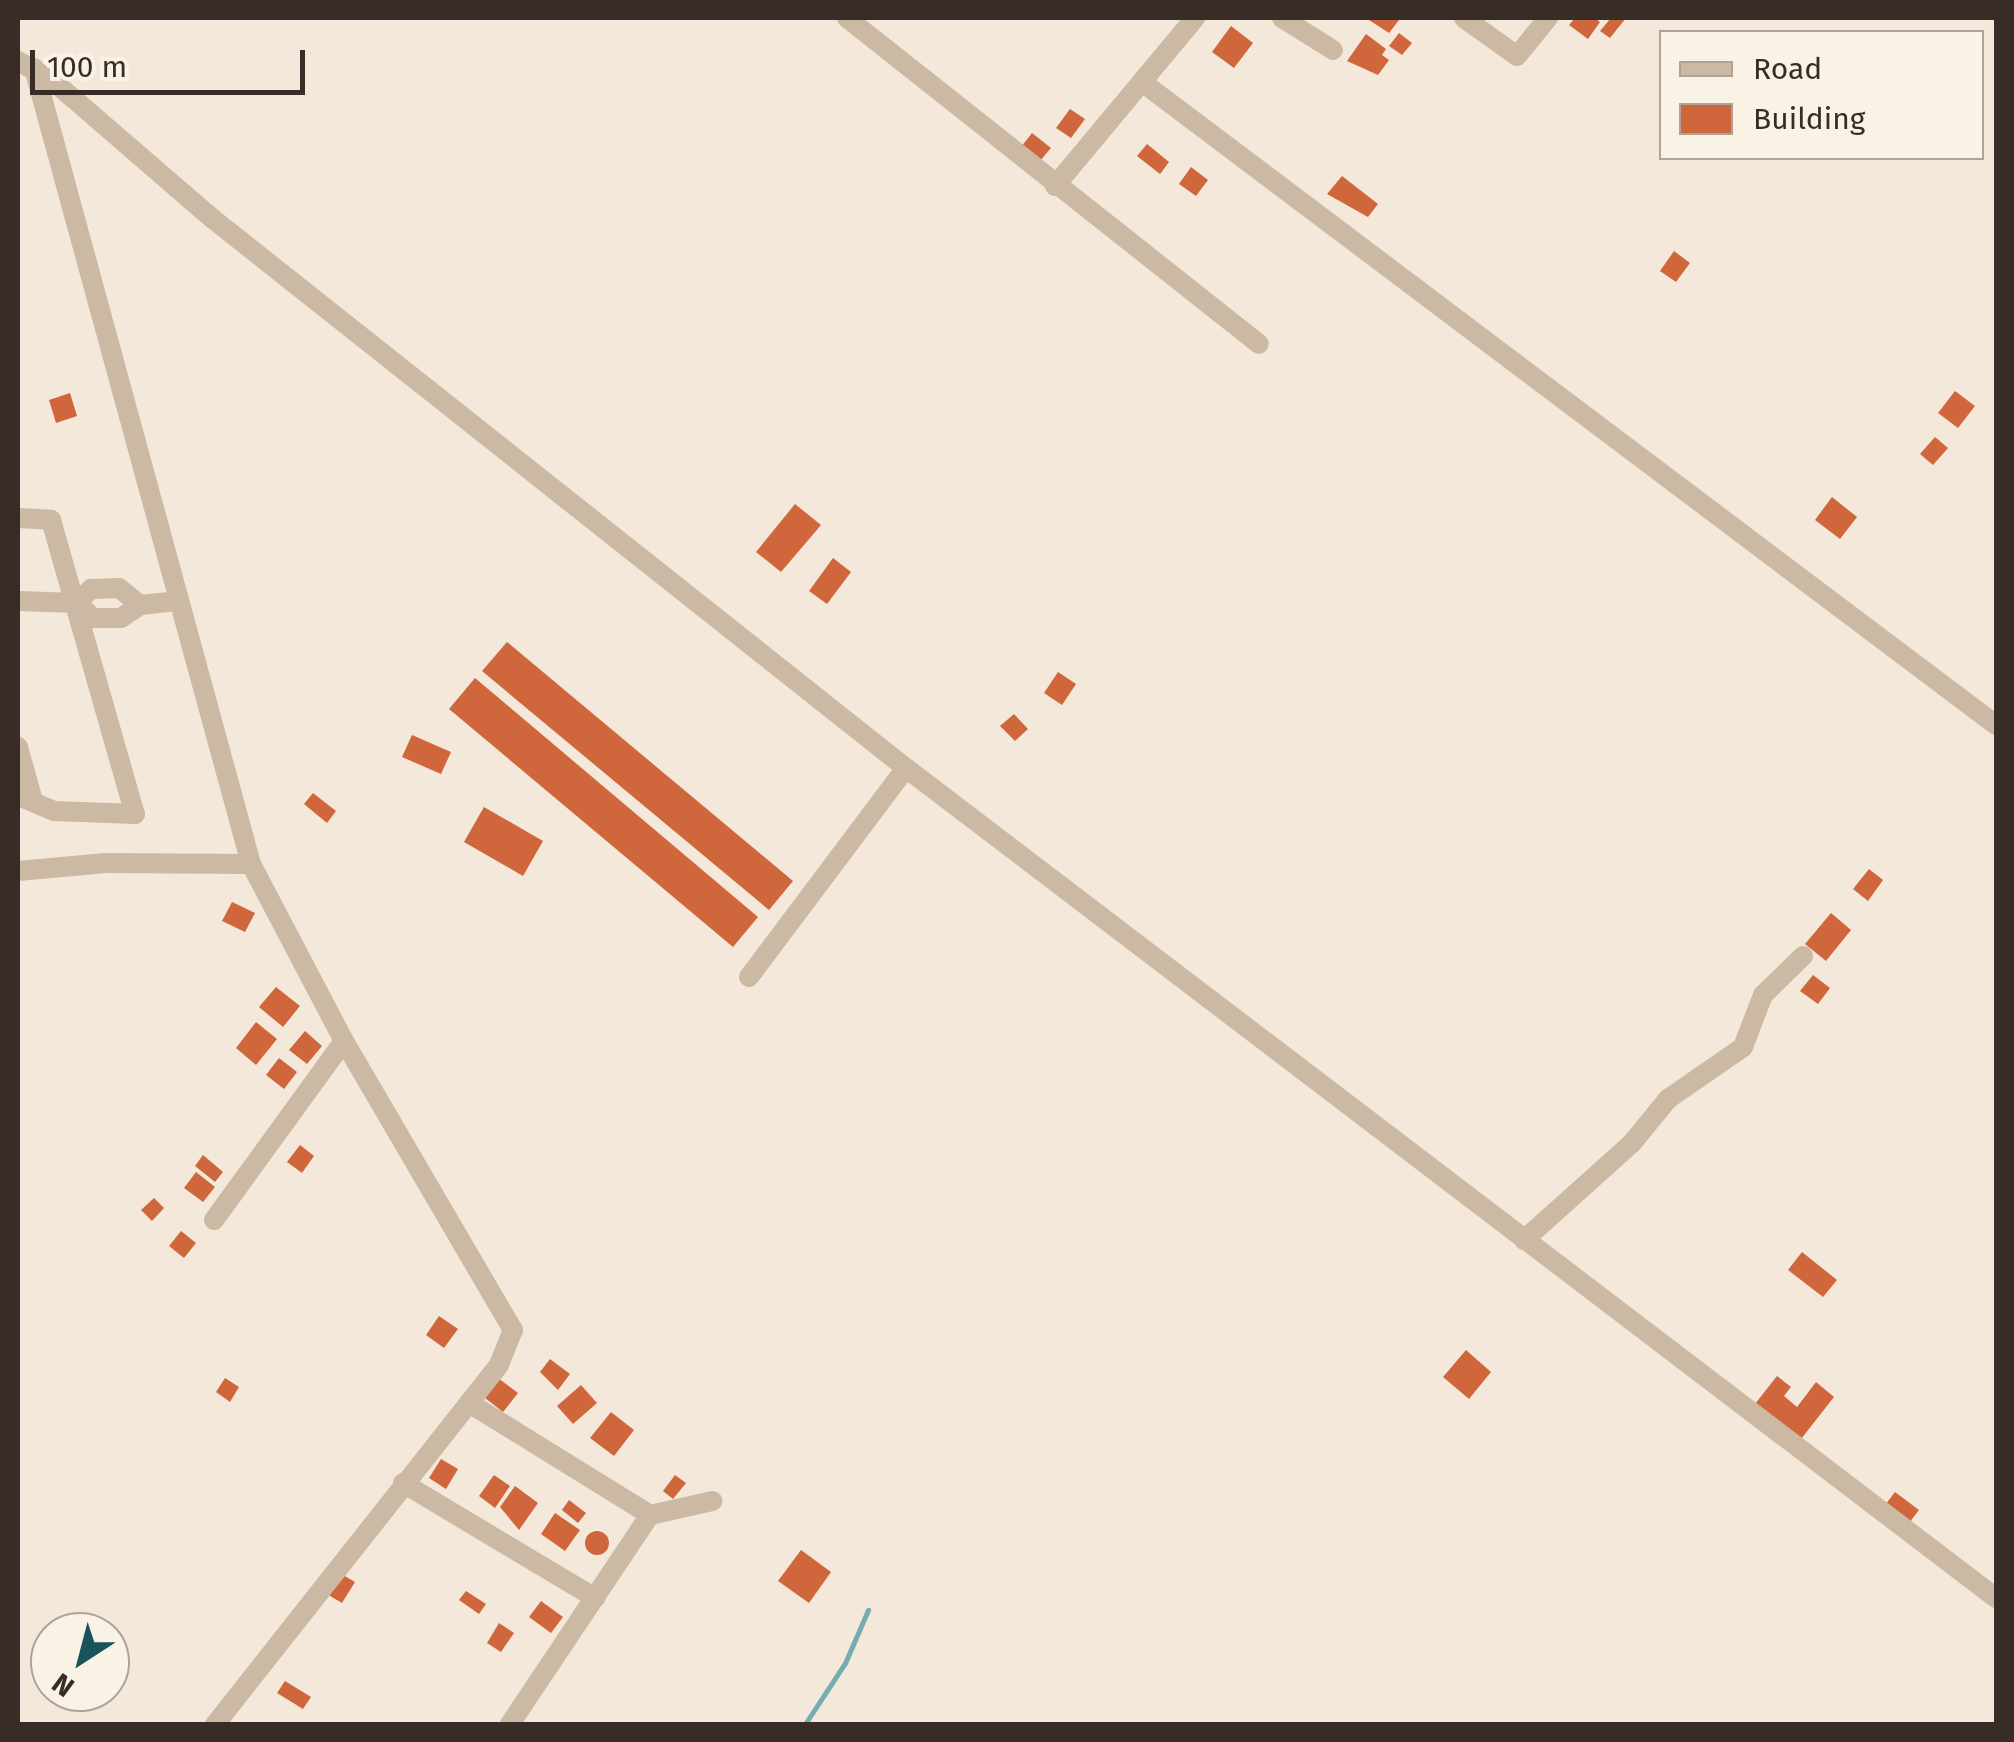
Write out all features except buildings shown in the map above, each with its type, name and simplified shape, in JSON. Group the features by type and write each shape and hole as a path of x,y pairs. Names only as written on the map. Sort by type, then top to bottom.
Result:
{"street":[{"path":"847,18 1259,344"},
{"path":"1055,186 1195,18"},
{"path":"1282,18 1333,50"},
{"path":"1464,18 1517,56 1548,18"},
{"path":"26,64 250,864 344,1041 514,1330 508,1351 470,1403 215,1724"},
{"path":"26,64 212,219 906,768 1996,1598"},
{"path":"1142,82 1996,725"},
{"path":"18,518 51,520 135,814 54,811 25,799 18,747"},
{"path":"77,603 91,589 118,588 140,604"},
{"path":"18,601 77,603 93,618 121,618 140,604 177,601"},
{"path":"749,976 906,768"},
{"path":"18,860 39,869"},
{"path":"18,871 250,864"},
{"path":"1524,1240 1632,1143 1668,1099 1742,1047 1763,995 1802,956"},
{"path":"214,1220 344,1041"},
{"path":"470,1403 650,1515"},
{"path":"403,1483 595,1598"},
{"path":"510,1724 650,1515 712,1501"}],"waterway":[{"path":"805,1724 845,1663 868,1610"}]}
